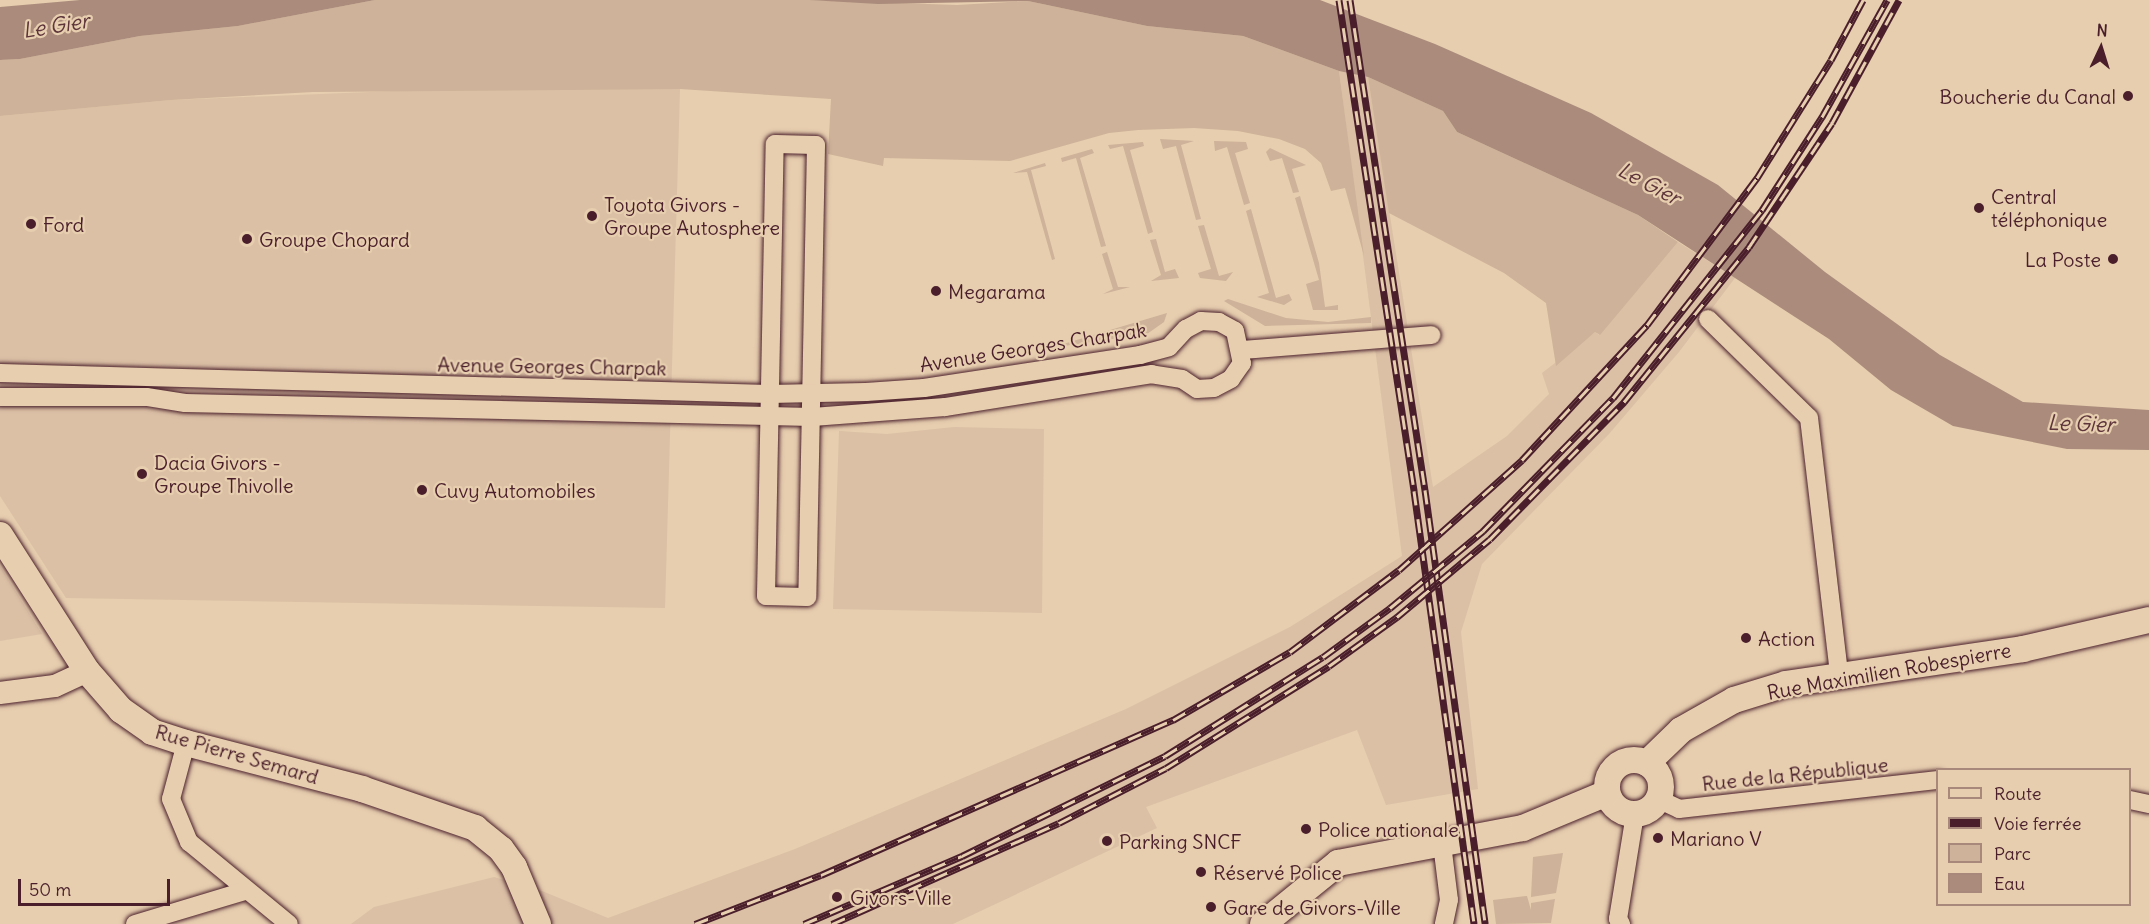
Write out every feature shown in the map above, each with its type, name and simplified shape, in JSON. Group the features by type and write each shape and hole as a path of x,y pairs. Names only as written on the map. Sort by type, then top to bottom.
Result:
{"main road":[{"name":"Rue Pierre Semard","path":"0,535 87,671 121,710 152,732 454,818 475,828 501,849 528,897 538,924"},
{"name":"Rue Maximilien Robespierre","path":"1647,763 1681,730 1734,700 1786,684 2023,649 2149,620"},
{"path":"1635,759 1647,763 1660,777 1658,799 1644,812 1635,814 1616,808 1607,793 1607,781 1617,765 1635,759"},
{"path":"1263,924 1338,863 1523,828 1607,793"}],"street":[{"path":"775,144 816,145 813,394 807,597 766,596 768,394 775,144"},
{"path":"1708,319 1809,418 1839,675"},
{"name":"Avenue Georges Charpak","path":"0,373 813,394 924,388 1140,355 1168,347 1186,329 1201,321 1220,322 1235,331 1242,350"},
{"path":"0,397 146,397 185,403 812,417 945,407 1152,374 1182,379 1197,388 1214,388 1231,379 1242,363 1242,350 1431,335"},
{"path":"0,693 55,686 87,671"},
{"path":"186,743 172,786 174,811 189,842 245,891 289,924"},
{"name":"Rue de la République","path":"1658,799 1679,809 1936,780"},
{"path":"2131,800 2149,804"},
{"path":"1620,922 1635,814"},
{"path":"1442,844 1449,900 1444,924"},
{"path":"135,924 245,891"}],"shaded area":[{"path":"1339,71 1368,77 1433,487 1507,436 1549,394 1542,373 1595,332 1599,335 1678,242 1735,278 1679,352 1609,434 1482,564 1461,632 1478,789 1386,805 1357,730 1146,807 1157,828 953,924 351,924 374,907 494,877 542,891 608,918 795,849 1126,709 1290,627 1402,556"},
{"path":"468,88 680,89 665,608 66,598 0,496 0,116 171,100"},
{"path":"954,427 1044,429 1042,613 833,609 839,431 887,434"},
{"path":"0,566 42,634 0,641"}],"green space":[{"path":"375,0 809,0 957,5 1028,1 1147,26 1243,36 1339,71 1364,256 1345,188 1331,191 1321,163 1305,149 1279,139 1238,131 1194,128 1138,130 1109,133 1010,161 884,158 883,166 828,154 831,99 680,89 313,92 171,100 0,116 0,60 20,59 140,36 238,26"},
{"path":"1368,77 1443,111 1457,132 1638,215 1678,242 1600,335 1595,332 1556,366 1546,303 1504,273 1389,213"},
{"path":"1160,139 1194,141 1181,145 1201,219 1196,220 1176,146 1163,149"},
{"path":"1214,141 1246,142 1248,149 1235,153 1250,203 1244,205 1227,147 1215,151"},
{"path":"1143,142 1144,146 1130,150 1153,232 1148,234 1123,146 1110,149 1108,145"},
{"path":"1270,148 1306,165 1292,169 1299,192 1293,193 1282,158 1270,161 1266,152"},
{"path":"1092,149 1094,153 1080,158 1106,246 1101,247 1076,158 1062,162 1061,158"},
{"path":"1045,163 1046,166 1031,170 1055,259 1052,260 1027,172 1013,173"},
{"path":"1300,196 1319,263 1325,307 1338,305 1338,310 1313,310 1306,284 1319,280 1295,198"},
{"path":"1251,209 1276,298 1289,294 1292,300 1284,305 1257,297 1269,293 1246,211"},
{"path":"1204,225 1219,276 1233,272 1226,281 1200,278 1198,273 1211,269 1198,226"},
{"path":"1156,239 1165,272 1175,269 1179,278 1151,281 1161,275 1150,240"},
{"path":"1107,252 1118,287 1130,287 1103,294 1113,289 1102,254"},
{"path":"1228,299 1286,318 1328,322 1371,317 1371,323 1265,326 1224,301"},
{"path":"1167,313 1164,322 1147,334 1050,348"},
{"path":"1563,853 1556,893 1531,897 1533,857"},
{"path":"1527,896 1531,910 1531,903 1555,899 1551,923 1496,924 1493,900"}],"water":[{"name":"Le Gier","path":"80,0 375,0 238,26 140,36 20,59 0,60 0,7"},
{"name":"Le Gier","path":"809,0 1320,0 1435,44 1591,113 1718,185 1825,272 1940,355 2023,402 2149,410 2149,450 2067,449 1953,426 1891,390 1829,339 1638,215 1457,132 1443,111 1368,77 1339,71 1243,36 1147,26 1028,1 878,4"}],"railway":[{"path":"1339,0 1414,491 1474,924"},
{"path":"1350,0 1425,490 1485,924"},
{"path":"695,924 821,875 1173,720 1290,652 1399,570 1522,460 1647,325 1757,178 1831,60 1863,0"},
{"path":"804,924 962,856 1165,756 1323,657 1390,608 1483,531 1613,398 1762,210 1822,117 1887,0"},
{"path":"832,924 1059,823 1166,768 1329,666 1397,617 1490,539 1624,402 1749,247 1832,123 1899,0"}],"place":[{"name":"Boucherie du Canal","path":"2128,96"},
{"name":"Central téléphonique","path":"1979,208"},
{"name":"Toyota Givors - Groupe Autosphere","path":"592,216"},
{"name":"Ford","path":"31,224"},
{"name":"Groupe Chopard","path":"247,239"},
{"name":"La Poste","path":"2113,259"},
{"name":"Megarama","path":"936,291"},
{"name":"Dacia Givors - Groupe Thivolle","path":"142,474"},
{"name":"Cuvy Automobiles","path":"422,490"},
{"name":"Action","path":"1746,638"},
{"name":"Police nationale","path":"1306,829"},
{"name":"Mariano V","path":"1658,838"},
{"name":"Parking SNCF","path":"1107,841"},
{"name":"Réservé Police","path":"1201,872"},
{"name":"Givors-Ville","path":"837,897"},
{"name":"Gare de Givors-Ville","path":"1211,907"}]}
